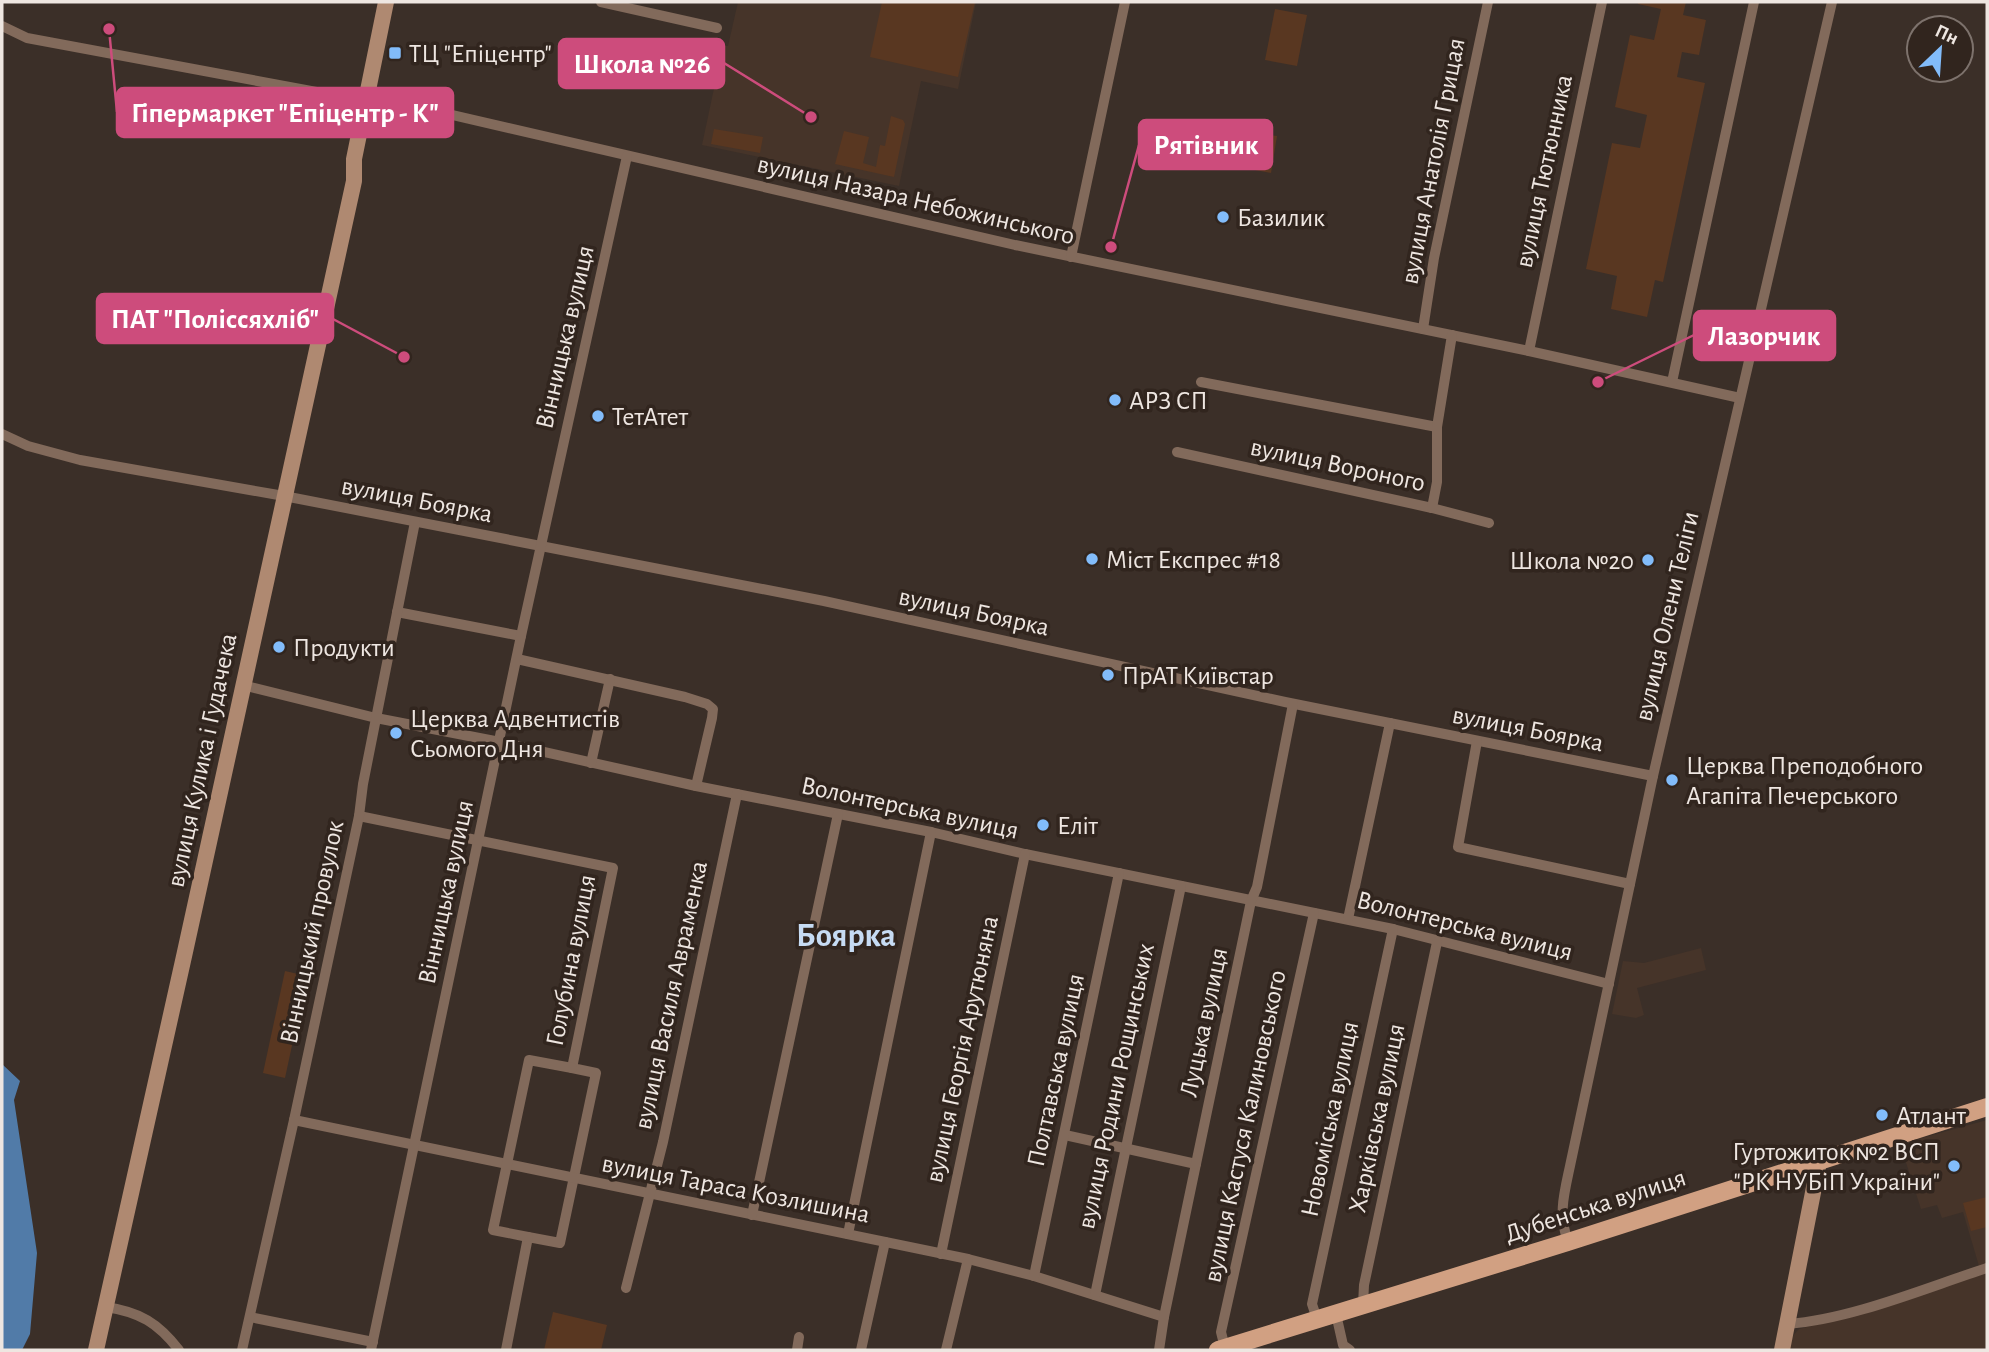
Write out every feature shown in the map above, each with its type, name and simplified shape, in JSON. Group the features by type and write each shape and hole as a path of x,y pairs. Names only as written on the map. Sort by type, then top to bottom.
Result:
{"main road":[{"name":"вулиця Кулика і Гудачека","path":"371,101 386,2"},
{"name":"вулиця Кулика і Гудачека","path":"96,1350 354,181 354,159 397,2"},
{"name":"Дубенська вулиця","path":"1222,1349 1568,1242 1987,1107"},
{"path":"1782,1350 1819,1162"}],"street":[{"path":"600,2 717,28"},
{"path":"1071,257 1125,2"},
{"name":"вулиця Анатолія Грицая","path":"1423,329 1436,246 1488,2"},
{"name":"вулиця Тютюнника","path":"1529,351 1602,2"},
{"path":"1672,383 1755,2"},
{"name":"вулиця Олени Теліги","path":"1568,1242 1562,1225 1562,1208 1630,884 1832,2"},
{"name":"вулиця Назара Небожинського","path":"2,26 27,38 371,101 392,101 1071,257 1529,351 1740,398"},
{"name":"Вінницька вулиця","path":"372,1346 521,636 627,156"},
{"path":"1432,508 1437,482 1437,427 1452,335"},
{"path":"1201,382 1437,427"},
{"name":"вулиця Боярка","path":"2,434 27,446 80,460 284,496 824,601 1293,704 1653,776"},
{"name":"вулиця Вороного","path":"1177,452 1489,523"},
{"name":"Вінницький провулок","path":"242,1350 295,1120 359,816 415,522"},
{"path":"397,612 521,636"},
{"path":"517,659 685,696 707,704 713,709 696,786"},
{"path":"592,763 610,679"},
{"name":"Волонтерська вулиця","path":"243,685 376,718 500,742 696,786 1348,919 1609,984"},
{"name":"Луцька вулиця","path":"1159,1350 1293,704"},
{"path":"1348,919 1390,723"},
{"path":"1477,741 1458,847 1630,884"},
{"name":"вулиця Василя Авраменка","path":"626,1288 663,1142 737,794"},
{"path":"752,1215 838,814"},
{"name":"Голубина вулиця","path":"359,816 613,868 572,1068"},
{"path":"848,1234 931,832"},
{"name":"вулиця Георгія Арутюняна","path":"941,1254 1025,854"},
{"name":"Полтавська вулиця","path":"1034,1276 1119,873"},
{"name":"вулиця Родини Рощинських","path":"1095,1295 1181,886"},
{"name":"вулиця Кастуся Калиновського","path":"1222,1349 1222,1332 1314,913"},
{"name":"Новоміська вулиця","path":"1317,1319 1312,1304 1393,929"},
{"name":"Харківська вулиця","path":"1363,1305 1364,1285 1437,942"},
{"name":"Голубина вулиця","path":"530,1060 596,1073 559,1243 493,1230 507,1165 530,1060"},
{"name":"вулиця Тараса Козлишина","path":"295,1120 968,1259 1034,1276 1164,1317"},
{"path":"1065,1135 1196,1164"},
{"path":"506,1350 528,1237"},
{"path":"861,1350 885,1242"},
{"path":"946,1350 968,1259"},
{"path":"1788,1324 1858,1309 1987,1268"},
{"path":"106,1307 136,1314 152,1322 179,1350"},
{"path":"1336,1314 1345,1349"},
{"path":"250,1317 372,1346"},
{"path":"797,1350 799,1337"}],"shaded area":[{"path":"738,2 976,2 958,89 921,81 899,186 702,145 723,46 728,46"},
{"path":"882,2 975,2 958,77 870,57"},
{"path":"1638,2 1686,2 1683,15 1706,20 1699,55 1682,52 1677,77 1705,83 1663,282 1655,280 1647,317 1611,309 1617,276 1586,269 1612,143 1640,148 1647,115 1615,107 1630,35 1654,40 1661,9"},
{"path":"1275,9 1307,15 1297,66 1265,60"},
{"path":"891,116 903,120 905,124 894,177 835,164 844,131 869,137 863,163 876,167 880,145 885,146"},
{"path":"714,129 763,137 760,153 711,144"},
{"path":"1245,131 1277,136 1271,173 1239,167"},
{"path":"1701,948 1706,970 1637,988 1644,1015 1636,1018 1612,1014 1623,961 1644,963"},
{"path":"285,971 307,976 285,1078 263,1073"},
{"path":"1987,1120 1987,1263 1979,1266 1963,1212 1942,1218 1937,1205 1921,1209 1900,1144"},
{"path":"1987,1197 1987,1227 1971,1231 1963,1203"},
{"path":"1987,1273 1987,1350 1789,1350 1792,1337 1799,1329 1860,1314"},
{"path":"553,1312 607,1325 601,1350 544,1350"}],"water":[{"path":"2,1064 20,1081 14,1100 37,1253 30,1334 22,1350 2,1350"}],"place":[{"name":"Гіпермаркет \"Епіцентр - К\"","path":"109,29"},
{"name":"ТЦ \"Епіцентр\"","path":"395,53"},
{"name":"Школа №26","path":"811,117"},
{"name":"Базилик","path":"1223,217"},
{"name":"Рятівник","path":"1111,247"},
{"name":"ПАТ \"Поліссяхліб\"","path":"404,357"},
{"name":"Лазорчик","path":"1598,382"},
{"name":"АРЗ СП","path":"1115,400"},
{"name":"ТетАтет","path":"598,416"},
{"name":"Міст Експрес #18","path":"1092,559"},
{"name":"Школа №20","path":"1648,560"},
{"name":"Продукти","path":"279,647"},
{"name":"ПрАТ Київстар","path":"1108,675"},
{"name":"Церква Адвентистів Сьомого Дня","path":"396,733"},
{"name":"Церква Преподобного Агапіта Печерського","path":"1672,780"},
{"name":"Еліт","path":"1043,825"},
{"name":"Атлант","path":"1882,1115"},
{"name":"Гуртожиток №2 ВСП \"РК НУБіП України\"","path":"1954,1166"}],"district":[{"name":"Боярка","path":"846,934"}]}
